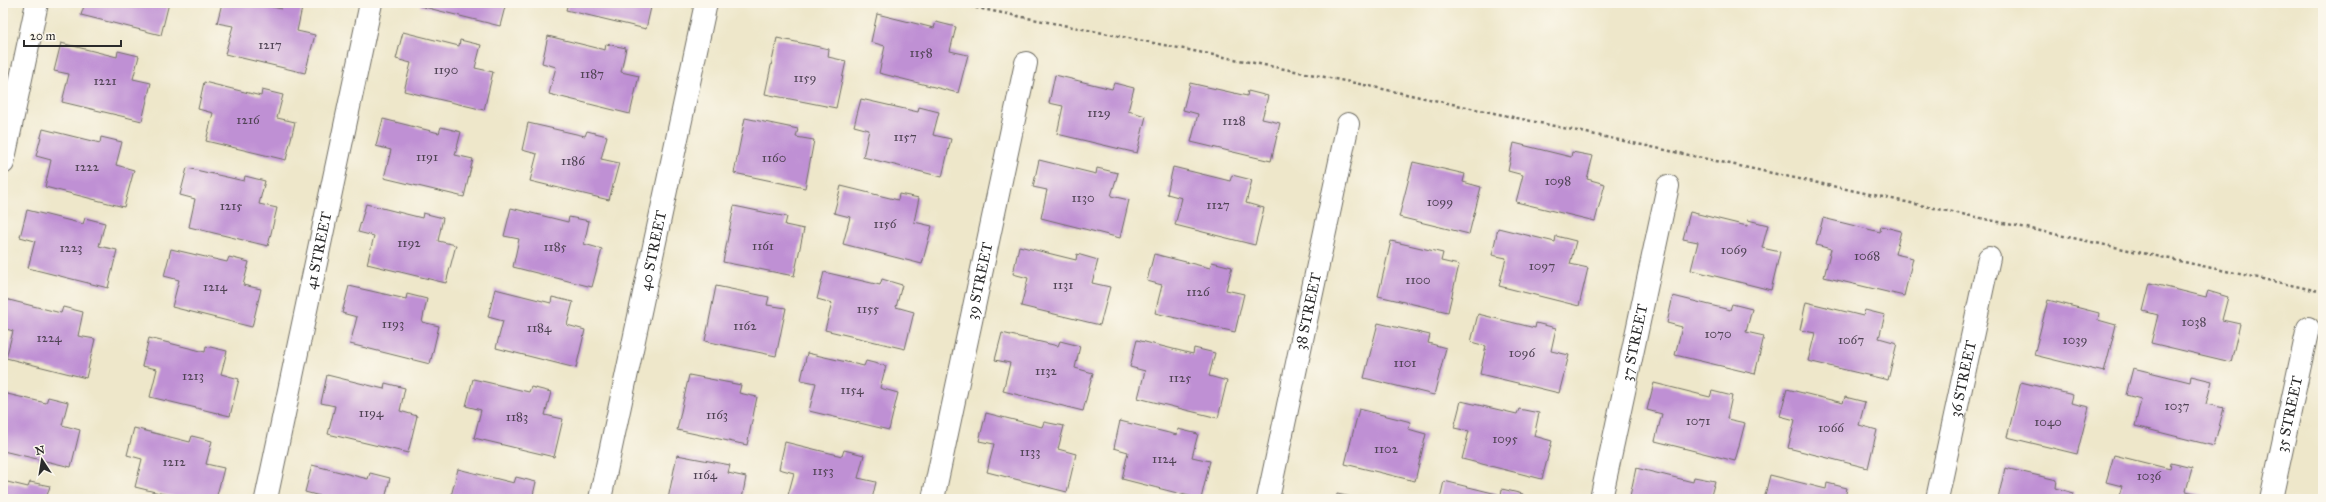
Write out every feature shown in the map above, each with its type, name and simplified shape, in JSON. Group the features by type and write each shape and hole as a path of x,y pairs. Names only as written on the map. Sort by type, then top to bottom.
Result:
{"street":[{"path":"3,163 37,3"},
{"name":"41 STREET","path":"266,499 371,3"},
{"name":"40 STREET","path":"600,499 706,3"},
{"name":"39 STREET","path":"933,499 1026,63"},
{"name":"38 STREET","path":"1268,499 1348,124"},
{"name":"37 STREET","path":"1601,499 1668,186"},
{"name":"36 STREET","path":"1937,499 1989,258"},
{"name":"35 STREET","path":"2271,499 2308,328"}],"path":[{"path":"952,3 1355,83 2323,292"}],"building":[{"path":"85,3 169,3 161,35 81,15"},
{"path":"222,3 257,3 281,9 282,3 302,8 297,31 315,35 305,73 225,54 233,26 217,23"},
{"path":"421,3 506,3 500,26 420,6"},
{"path":"568,3 652,3 646,29 566,10"},
{"path":"877,14 934,28 936,22 956,27 950,51 968,55 958,93 879,73 885,46 871,42"},
{"path":"403,32 459,46 460,40 481,45 475,68 493,72 484,110 404,91 411,63 396,59"},
{"path":"548,36 605,50 606,44 626,48 621,72 639,76 630,114 549,94 556,67 542,63"},
{"path":"777,38 829,49 828,57 846,61 836,108 765,94"},
{"path":"61,43 117,57 118,51 139,56 133,79 151,83 142,121 62,102 69,74 54,71"},
{"path":"1055,75 1112,89 1114,83 1134,88 1128,111 1146,116 1137,153 1057,134 1063,106 1049,103"},
{"path":"204,82 261,96 262,90 283,95 277,118 295,122 286,160 206,141 213,113 198,109"},
{"path":"1190,83 1247,96 1248,91 1268,96 1262,119 1280,123 1271,161 1191,142 1198,114 1183,110"},
{"path":"861,99 918,112 919,107 939,112 933,135 951,139 942,177 863,157 869,130 854,126"},
{"path":"745,118 798,129 796,137 814,140 805,188 734,173"},
{"path":"383,119 439,133 441,127 461,132 455,155 473,159 464,197 384,178 391,150 376,146"},
{"path":"528,123 585,136 587,131 607,136 601,159 619,163 609,200 530,181 537,154 522,150"},
{"path":"43,129 100,143 101,137 122,142 116,165 134,170 124,207 45,187 51,160 36,156"},
{"path":"1514,143 1571,157 1572,152 1593,156 1587,179 1605,184 1595,221 1516,202 1523,175 1508,171"},
{"path":"1039,160 1096,174 1097,168 1118,173 1111,196 1129,200 1120,238 1041,218 1047,190 1033,187"},
{"path":"1413,162 1465,174 1463,182 1481,187 1469,234 1399,217"},
{"path":"1173,167 1230,181 1232,175 1252,180 1246,203 1264,208 1255,245 1175,225 1182,198 1167,194"},
{"path":"187,168 244,181 245,176 265,181 259,204 277,208 268,246 189,227 195,199 180,195"},
{"path":"841,186 898,200 899,194 919,198 914,222 932,226 922,264 843,244 850,217 834,213"},
{"path":"366,204 422,218 423,213 443,218 438,241 456,245 446,283 367,264 374,236 358,232"},
{"path":"734,206 787,217 785,225 804,229 794,276 723,262"},
{"path":"511,208 568,222 569,217 589,221 584,244 602,249 592,287 513,267 519,239 504,236"},
{"path":"27,210 83,224 85,218 105,223 99,246 117,250 108,288 28,268 35,241 20,237"},
{"path":"1690,212 1747,226 1748,220 1768,225 1762,248 1780,252 1771,290 1691,270 1698,242 1683,239"},
{"path":"1823,218 1880,232 1881,226 1901,231 1895,254 1913,258 1904,296 1824,277 1831,249 1816,245"},
{"path":"1498,228 1555,242 1556,236 1576,241 1570,264 1588,268 1579,306 1499,286 1506,258 1492,255"},
{"path":"1391,241 1443,253 1441,261 1459,265 1448,312 1378,296"},
{"path":"1019,246 1076,260 1077,254 1098,260 1092,283 1110,287 1100,325 1021,306 1028,278 1013,274"},
{"path":"171,249 227,262 229,257 249,262 243,285 261,289 252,327 172,307 179,280 164,276"},
{"path":"1154,254 1210,268 1212,262 1232,267 1226,290 1244,294 1235,332 1155,313 1162,285 1147,281"},
{"path":"824,272 880,285 882,279 902,285 896,307 914,312 905,349 825,330 832,303 817,299"},
{"path":"2150,283 2206,297 2208,291 2228,297 2222,320 2240,324 2231,362 2151,343 2158,315 2143,311"},
{"path":"349,286 406,299 407,294 427,299 422,322 439,326 430,364 350,344 357,317 342,313"},
{"path":"716,286 769,297 767,305 786,308 776,356 705,341"},
{"path":"495,289 551,303 552,297 573,302 567,325 585,330 576,368 496,348 503,321 488,317"},
{"path":"1673,296 1730,310 1732,304 1752,309 1746,332 1764,336 1755,374 1675,355 1682,327 1667,323"},
{"path":"5,299 61,313 63,307 83,312 78,336 95,339 86,378 6,358 13,331 3,328"},
{"path":"2048,300 2099,313 2098,320 2116,325 2104,372 2034,355"},
{"path":"1806,302 1863,316 1865,310 1885,315 1879,338 1897,343 1888,380 1808,361 1815,333 1800,330"},
{"path":"1478,314 1535,328 1536,323 1556,328 1551,351 1569,355 1559,393 1480,374 1486,346 1471,342"},
{"path":"1378,323 1430,335 1428,343 1446,348 1434,395 1364,378"},
{"path":"1002,333 1058,346 1060,341 1080,346 1075,368 1093,373 1083,411 1003,391 1010,363 995,360"},
{"path":"149,338 205,352 206,346 227,351 221,374 239,379 230,416 150,397 157,369 142,366"},
{"path":"1137,340 1193,354 1194,348 1215,353 1209,376 1227,381 1218,418 1138,398 1145,371 1130,367"},
{"path":"807,353 864,366 866,361 886,366 880,388 898,393 889,430 809,411 816,383 801,380"},
{"path":"2133,368 2190,382 2191,376 2212,381 2206,404 2224,408 2214,446 2135,426 2141,399 2126,395"},
{"path":"327,375 384,389 385,383 405,388 400,411 417,416 408,453 328,434 335,406 321,403"},
{"path":"689,375 741,385 739,393 757,397 747,445 677,430"},
{"path":"473,379 529,392 531,387 551,392 545,415 563,419 554,457 474,438 481,410 466,406"},
{"path":"2021,382 2073,395 2071,403 2089,407 2077,454 2007,437"},
{"path":"1654,383 1710,397 1712,391 1732,396 1727,419 1745,423 1735,461 1655,441 1662,414 1647,410"},
{"path":"1787,389 1843,403 1845,397 1865,402 1859,425 1877,430 1868,468 1788,448 1795,420 1780,416"},
{"path":"3,393 46,403 48,397 68,402 62,425 80,430 71,467 3,451"},
{"path":"1461,401 1517,414 1519,409 1539,413 1534,436 1552,441 1542,479 1462,459 1469,431 1454,428"},
{"path":"1359,409 1411,422 1408,429 1426,434 1415,481 1345,464"},
{"path":"986,413 1042,427 1044,422 1064,426 1058,449 1076,454 1067,492 987,472 994,444 979,441"},
{"path":"1120,421 1177,435 1178,429 1198,434 1192,457 1210,461 1201,499 1122,479 1128,452 1114,448"},
{"path":"134,428 190,442 192,436 212,441 206,464 224,468 216,499 184,499 135,487 142,459 127,455"},
{"path":"785,442 842,456 844,450 864,455 858,478 876,482 872,499 787,499 794,473 779,469"},
{"path":"677,455 730,465 728,473 746,477 742,499 668,499"},
{"path":"2114,455 2170,469 2171,463 2192,468 2186,491 2204,495 2203,499 2118,499 2122,486 2106,482"},
{"path":"312,465 368,479 370,473 390,478 385,499 320,499 320,496 305,492"},
{"path":"1636,468 1693,482 1694,477 1715,481 1710,499 1642,499 1630,496"},
{"path":"2005,468 2057,480 2056,488 2074,493 2072,499 1998,499"},
{"path":"458,469 514,483 516,477 536,482 532,499 462,499 451,496"},
{"path":"1770,475 1826,489 1827,483 1847,488 1845,499 1764,499"},
{"path":"3,481 28,487 30,482 50,486 46,499 3,499"},
{"path":"1444,481 1501,495 1502,489 1523,494 1522,499 1440,499"},
{"path":"1337,494 1357,498 1357,499 1336,499"}]}
